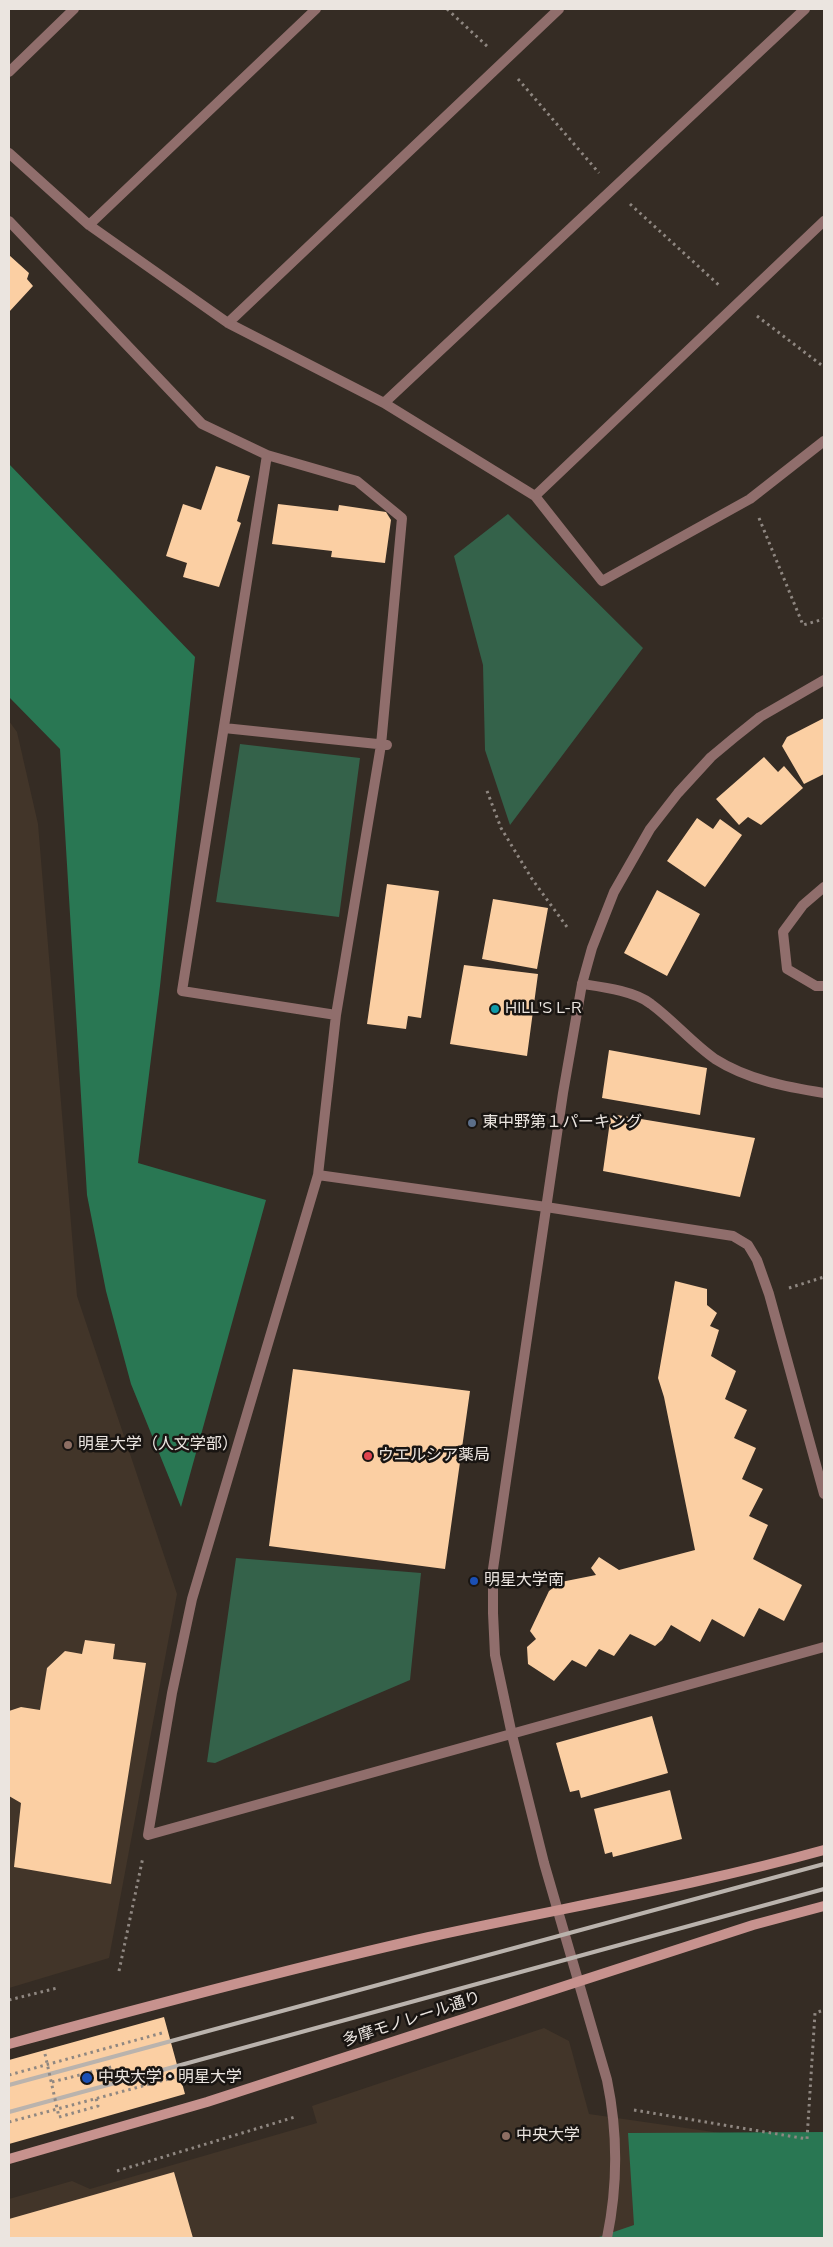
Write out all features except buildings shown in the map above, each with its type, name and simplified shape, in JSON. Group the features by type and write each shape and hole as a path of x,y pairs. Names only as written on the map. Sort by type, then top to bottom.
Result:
{"main road":[{"path":"9,2044 281,1973 429,1938 748,1871 824,1850"},
{"name":"多摩モノレール通り","path":"9,2159 207,2102 753,1925 824,1906"}],"street":[{"path":"9,72 74,9"},
{"path":"89,225 316,9"},
{"path":"228,323 559,9"},
{"path":"384,403 805,9"},
{"path":"9,153 89,225 228,323 384,403 535,496 602,581 750,499 824,441"},
{"path":"9,221 202,424 267,455 357,481 402,518 384,745 336,1015 318,1175 192,1599 172,1693 148,1835 824,1647"},
{"path":"535,496 824,221"},
{"path":"267,455 182,991 336,1015"},
{"path":"607,2238 616,2172 616,2138 612,2106 579,1982 544,1863 512,1735 495,1655 493,1569 546,1207 582,984 592,948 614,892 650,829 678,793 711,757 760,717 824,680"},
{"path":"224,728 384,745"},
{"path":"820,986 787,969 783,932 803,905 824,887"},
{"path":"582,984 610,988 650,1003 681,1032 716,1059 753,1078 824,1093"},
{"path":"318,1175 733,1236 748,1245 757,1260 769,1294 824,1494"}],"path":[{"path":"750,499 803,624 824,619"},
{"path":"488,791 501,828 532,879 567,927"},
{"path":"769,1294 824,1277"},
{"path":"119,1971 140,1870"},
{"path":"9,2000 57,1988"},
{"path":"612,2106 807,2140 815,2013 824,2010"},
{"path":"9,2075 162,2033"},
{"path":"45,2054 59,2117 98,2106 96,2098"},
{"path":"52,2082 115,2066"},
{"path":"9,2122 176,2077"},
{"path":"117,2170 295,2117"}],"shaded area":[{"name":"明星大学（人文学部）","path":"9,721 17,732 38,824 77,1296 177,1594 109,1958 9,1988"},
{"name":"中央大学","path":"544,2028 569,2041 589,2114 824,2148 824,2238 9,2238 9,2199 72,2181 90,2189 317,2123 312,2106"}],"green space":[{"path":"9,464 195,657 160,986 138,1163 266,1200 181,1507 131,1384 106,1291 87,1195 60,749 9,697"},
{"path":"508,514 643,648 510,825 485,750 483,665 454,556"},
{"path":"240,744 360,758 339,917 216,902"},
{"path":"236,1558 421,1573 410,1680 215,1763 207,1762"},
{"path":"824,2132 824,2238 596,2238 634,2225 628,2133"}],"railway":[{"path":"9,2085 824,1864"},
{"path":"9,2112 824,1889"}],"place":[{"name":"HILL'S L-R","path":"495,1009"},
{"name":"東中野第１パーキング","path":"472,1123"},
{"name":"明星大学（人文学部）","path":"68,1445"},
{"name":"ウエルシア薬局","path":"368,1456"},
{"name":"明星大学南","path":"474,1581"},
{"name":"中央大学・明星大学","path":"87,2078"},
{"name":"中央大学","path":"506,2136"}]}
